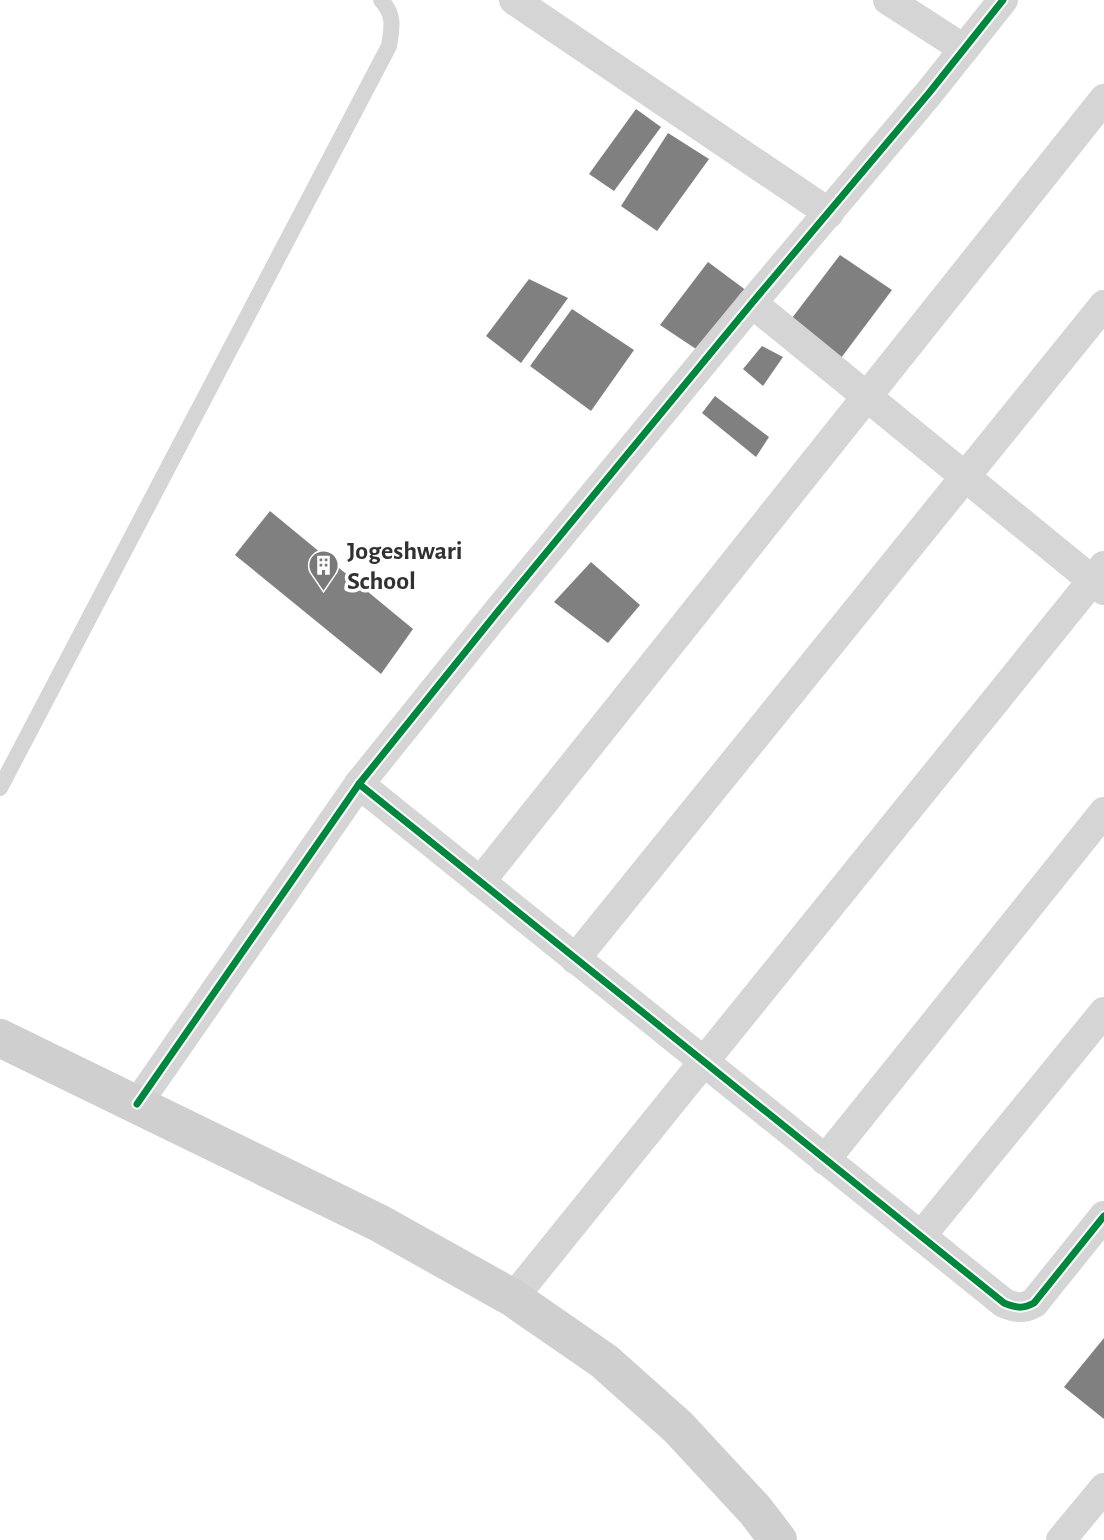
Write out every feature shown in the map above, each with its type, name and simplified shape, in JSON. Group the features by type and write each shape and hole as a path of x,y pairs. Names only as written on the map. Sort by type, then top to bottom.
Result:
{"main road":[{"path":"0,1038 379,1223 513,1297 604,1361 678,1427 755,1510 778,1540"}],"street":[{"path":"514,0 829,214"},
{"path":"888,0 964,49"},
{"path":"137,1104 359,784 1003,0"},
{"path":"480,882 1104,99"},
{"path":"513,1297 702,1061 1100,579 964,476 752,303"},
{"path":"575,958 1104,305"},
{"path":"359,784 1004,1303 1015,1308 1034,1303 1104,1216"},
{"path":"825,1160 1104,812"},
{"path":"920,1236 1104,1012"},
{"path":"1061,1540 1104,1488"}],"lane":[{"path":"0,788 389,46 393,20 388,7 381,0"}],"building":[{"path":"636,109 661,127 614,191 589,174"},
{"path":"668,133 709,159 657,231 621,206"},
{"path":"840,255 892,290 838,362 789,322"},
{"path":"708,262 751,294 702,353 660,325"},
{"path":"529,279 568,298 521,363 486,336"},
{"path":"572,309 634,350 591,411 530,366"},
{"path":"762,346 783,357 763,386 743,369"},
{"path":"715,396 769,437 756,457 702,413"},
{"name":"Jogeshwari School","path":"270,511 413,629 381,674 235,555"},
{"path":"591,562 640,605 608,643 554,602"},
{"path":"1104,1338 1104,1419 1064,1387"}],"cycle path":[{"path":"137,1104 359,784 499,610 929,93 1003,0"},
{"path":"359,784 1004,1303 1019,1307 1034,1303 1104,1216"}],"place":[{"name":"Jogeshwari School","path":"324,592"}]}
